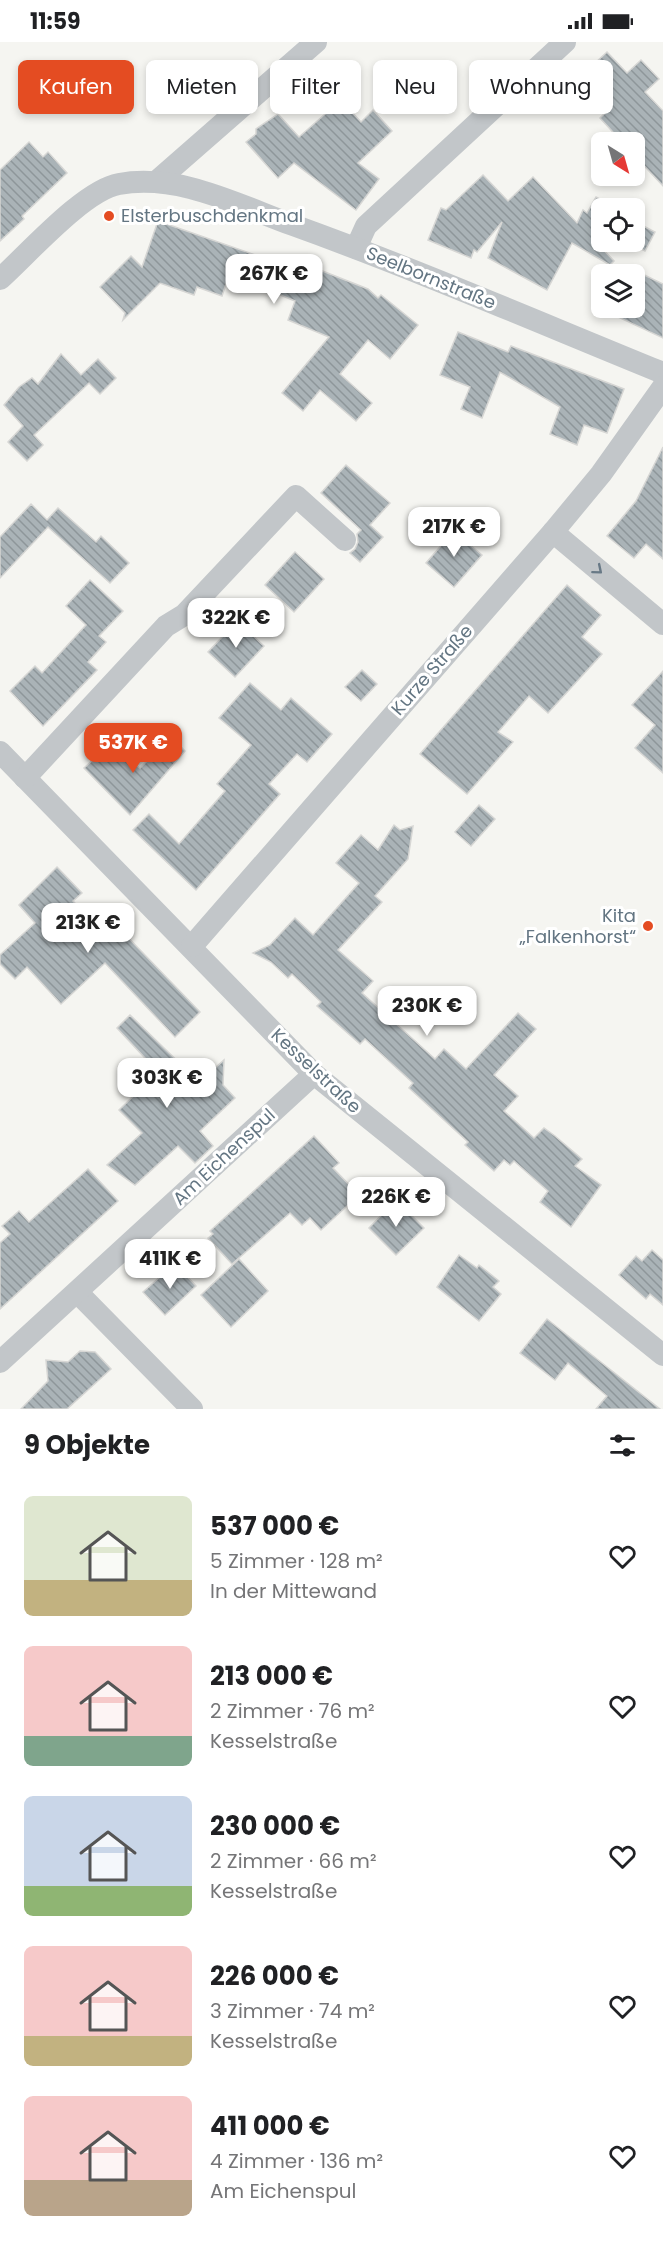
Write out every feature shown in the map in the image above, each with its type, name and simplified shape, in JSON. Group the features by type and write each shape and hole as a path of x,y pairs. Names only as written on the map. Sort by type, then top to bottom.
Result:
{"street":[{"path":"157,181 316,42"},
{"path":"356,248 366,226 565,42"},
{"name":"Seelbornstraße","path":"0,279 93,194 117,184 157,181 196,190 356,248 663,373"},
{"name":"Kurze Straße","path":"192,946 553,532 601,474 663,387"},
{"path":"25,778 166,626 184,615 296,496 345,540"},
{"path":"553,532 663,624"},
{"name":"Kesselstraße","path":"0,752 192,946 314,1074 658,1342"},
{"name":"Am Eichenspul","path":"0,1362 314,1074"},
{"path":"77,1292 192,1409"}],"building":[{"path":"607,52 627,73 641,60 659,79 645,92 663,111 663,186 645,167 645,132 613,132 600,118 604,114 613,114 613,60 598,60"},
{"path":"373,110 373,114 377,114 392,131 358,163 379,179 356,210 294,163 278,178 246,142 256,134 256,129 278,114 299,137 325,114 354,114 361,122"},
{"path":"29,142 43,157 48,152 67,173 22,216 24,219 0,241 0,170"},
{"path":"483,175 508,201 533,177 577,223 583,210 587,213 591,206 591,252 606,252 614,261 608,264 572,243 547,290 488,258 502,222 477,252 474,250 471,258 428,240 441,208 446,210"},
{"path":"158,221 284,265 287,257 368,289 378,298 381,295 418,325 390,359 368,340 340,374 372,403 356,421 320,390 303,411 282,393 329,337 288,320 295,301 256,285 252,290 227,281 222,296 197,287 194,295 160,283 123,320 125,313 100,287 131,256 142,267"},
{"path":"645,227 655,232 645,251"},
{"path":"645,275 663,284 663,338 620,318 645,318"},
{"path":"458,332 508,352 511,346 624,389 607,433 584,425 577,445 550,434 560,407 500,372 482,418 461,409 470,387 440,375"},
{"path":"61,354 81,375 98,359 116,378 100,394 89,383 34,435 43,445 27,461 8,442 23,426 4,405 19,387 32,378 38,384"},
{"path":"663,447 663,559 646,544 634,558 607,536 636,501"},
{"path":"346,465 390,503 370,525 383,537 360,562 350,553 355,549 358,542 357,534 361,530 321,493"},
{"path":"31,504 47,520 58,508 96,542 101,536 129,563 110,583 48,527 0,578 0,537"},
{"path":"468,531 469,544 482,555 454,587 426,563 452,533"},
{"path":"295,552 324,579 294,612 265,585"},
{"path":"90,580 123,611 99,636 106,642 88,662 97,670 43,726 10,691 35,666 42,673 86,625 66,606"},
{"path":"567,585 601,615 582,637 602,654 548,713 529,696 498,732 513,742 467,794 420,754"},
{"path":"237,621 264,646 235,677 208,652"},
{"path":"362,670 377,684 361,701 345,687"},
{"path":"663,671 663,773 635,748 655,725 632,705"},
{"path":"250,683 281,710 291,698 332,734 307,762 297,754 269,784 280,794 196,890 133,830 149,814 179,844 225,791 217,784 251,745 219,718"},
{"path":"171,737 185,751 130,815 84,768 108,746 140,768"},
{"path":"479,805 495,819 471,846 455,832"},
{"path":"394,825 400,830 413,826 408,859 375,896 382,902 338,950 373,981 362,993 435,1059 444,1049 466,1069 518,1013 536,1029 494,1075 518,1096 504,1111 534,1138 544,1128 555,1136 582,1159 575,1166 601,1185 571,1227 540,1202 548,1191 514,1161 510,1165 504,1160 494,1171 465,1145 468,1142 409,1088 413,1083 365,1039 360,1044 317,1006 321,1002 292,974 288,978 271,962 253,953 270,945 295,918 313,935 359,883 336,863 361,835 378,850"},
{"path":"57,867 82,893 73,901 103,933 114,923 200,1012 175,1037 105,963 61,1004 27,967 15,979 0,964 0,955 35,923 19,905"},
{"path":"130,1015 199,1082 224,1060 223,1085 235,1098 200,1131 213,1146 195,1163 178,1146 135,1185 107,1165 142,1133 119,1110 158,1072 117,1028"},
{"path":"314,1136 339,1163 333,1168 359,1195 321,1230 310,1218 302,1225 290,1213 232,1264 208,1238 213,1234 210,1231"},
{"path":"88,1169 118,1201 0,1309 0,1243 10,1234 2,1226 19,1211 29,1222"},
{"path":"396,1200 424,1228 396,1255 369,1228"},
{"path":"652,1250 663,1260 663,1305 650,1294 646,1299 619,1275 636,1256 642,1261"},
{"path":"459,1255 477,1268 479,1265 499,1281 493,1287 501,1294 479,1321 437,1287"},
{"path":"239,1259 268,1291 231,1327 201,1295"},
{"path":"170,1268 179,1268 196,1286 165,1315 143,1292"},
{"path":"547,1319 660,1409 596,1409 607,1396 568,1363 555,1380 520,1353"},
{"path":"80,1351 95,1352 111,1369 67,1409 21,1409 48,1381 46,1360 68,1362"}],"place":[{"name":"Elsterbuschdenkmal","path":"109,216"},
{"name":"Kita „Falkenhorst“","path":"648,926"}]}
